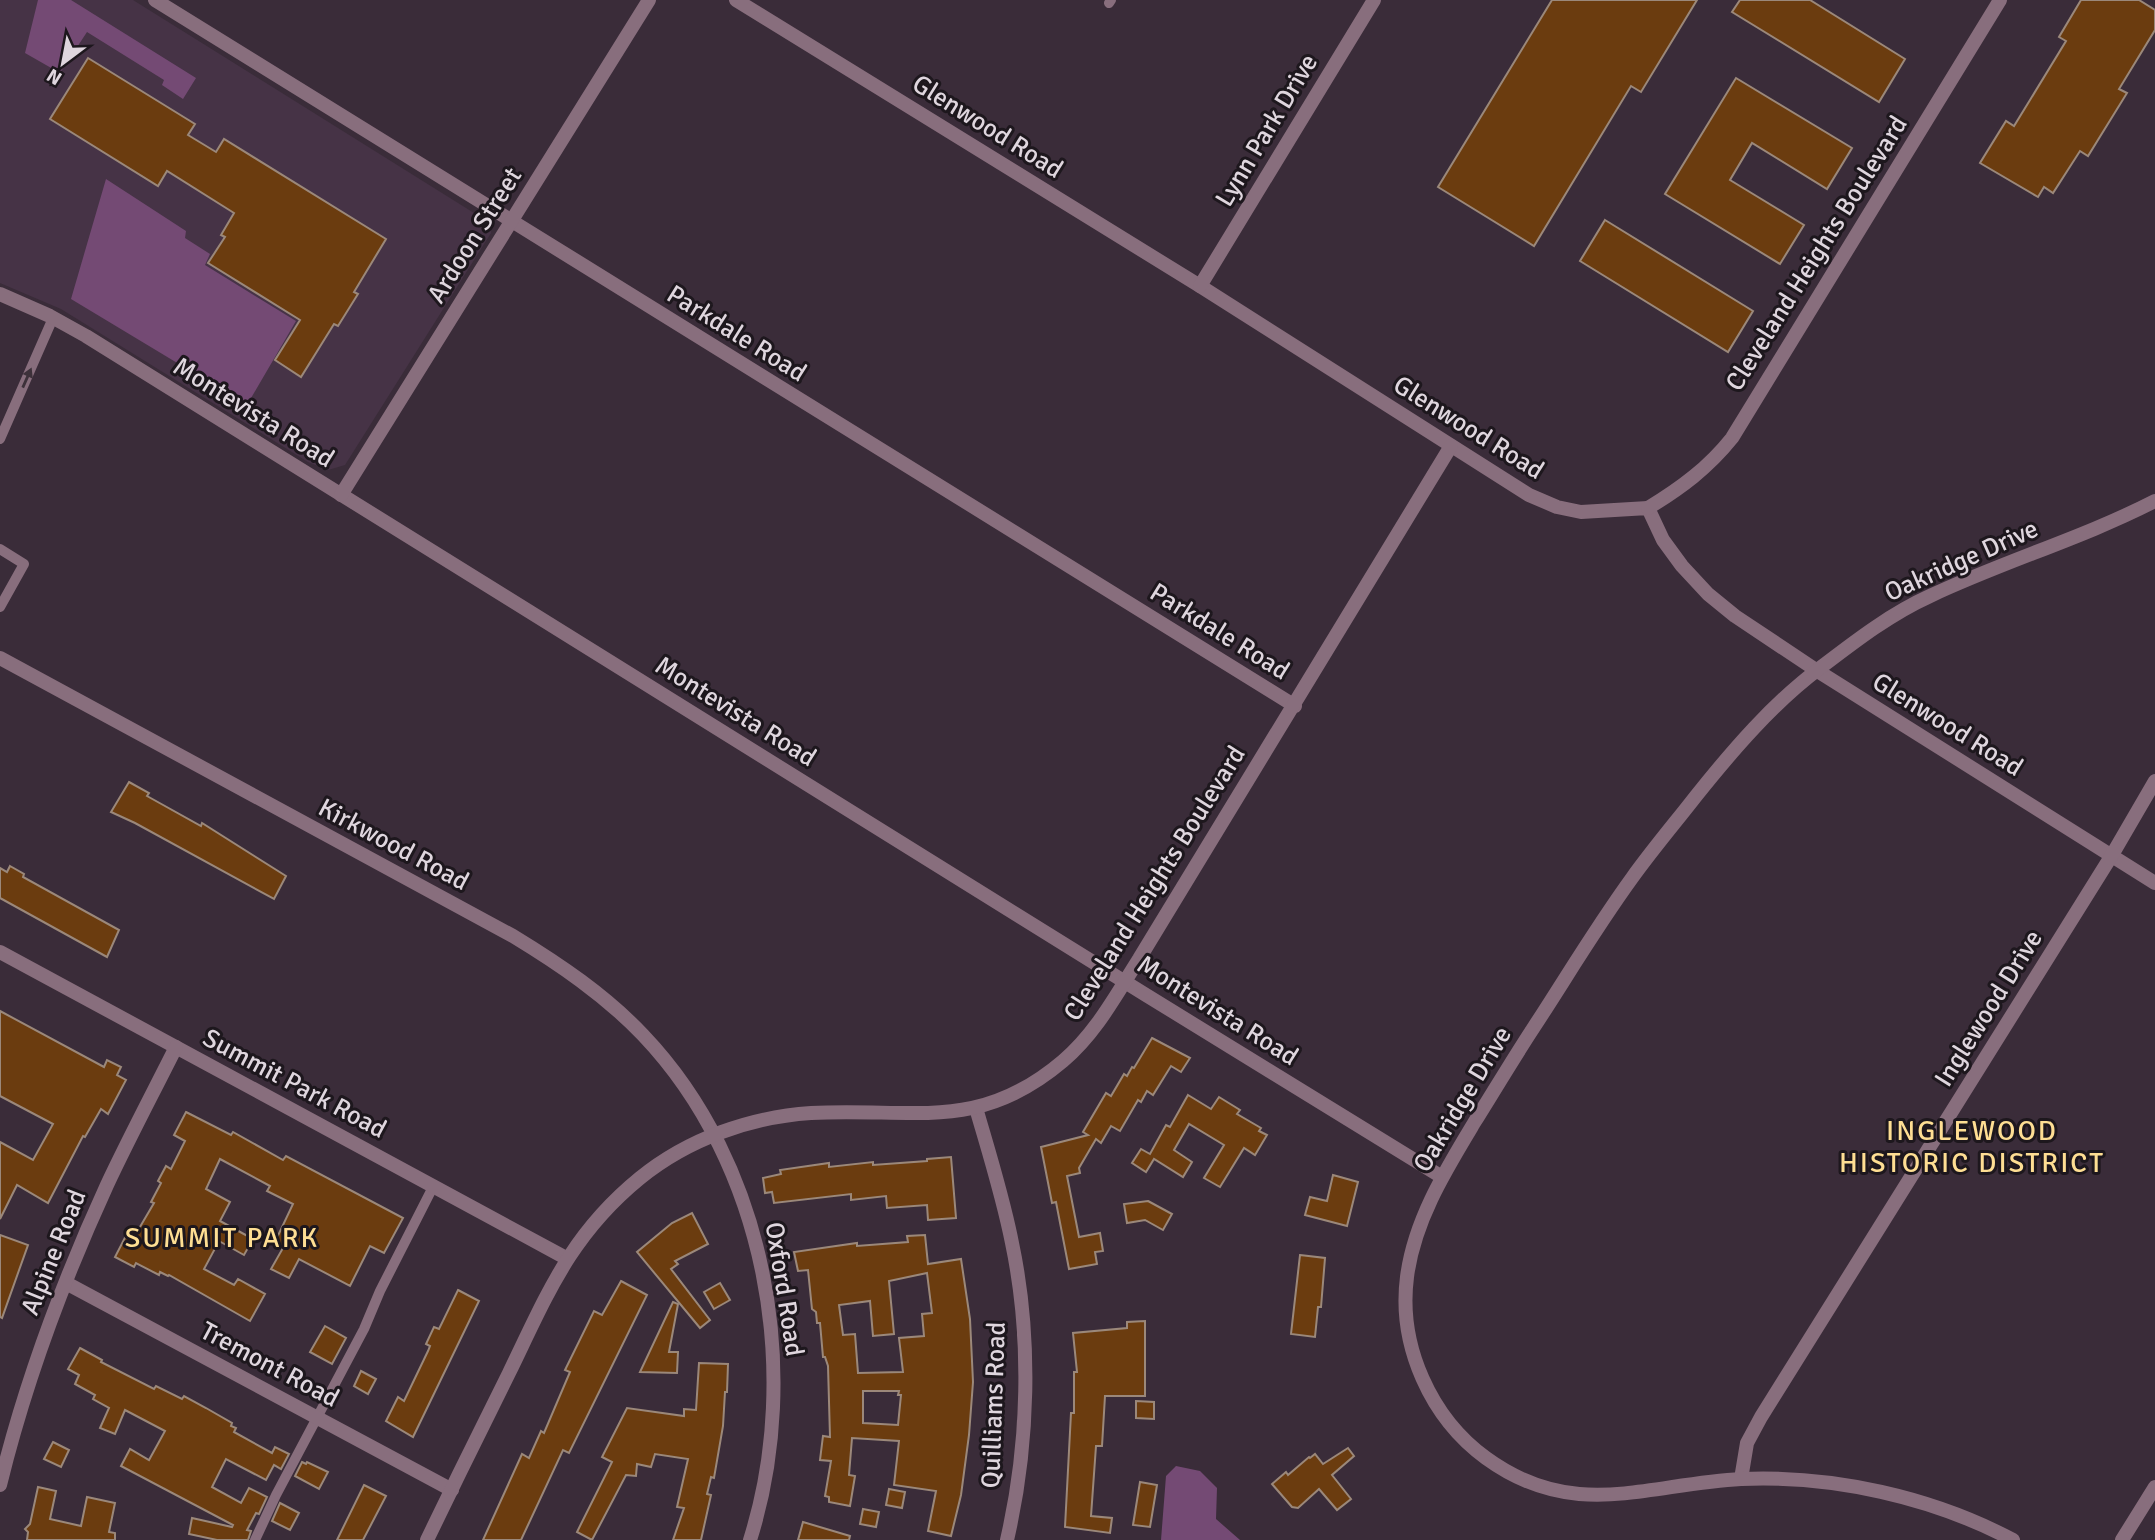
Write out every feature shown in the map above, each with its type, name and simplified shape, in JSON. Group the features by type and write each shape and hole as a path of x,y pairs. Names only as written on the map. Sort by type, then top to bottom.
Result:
{"street":[{"name":"Parkdale Road","path":"155,0 1295,706"},
{"name":"Ardoon Street","path":"341,495 649,0"},
{"name":"Glenwood Road","path":"736,0 1200,285 1530,495 1557,507 1581,512 1648,508 1675,558 1708,594 1735,616 1816,670 2155,883"},
{"name":"Lynn Park Drive","path":"1200,285 1374,0"},
{"name":"Cleveland Heights Boulevard","path":"1648,508 1683,487 1705,468 1732,438 2000,0"},
{"name":"Montevista Road","path":"0,294 86,336 1442,1177"},
{"name":"Cleveland Heights Boulevard","path":"427,1540 566,1258 597,1218 621,1194 664,1161 713,1135 761,1121 810,1113 930,1114 976,1108 1025,1087 1064,1060 1092,1031 1295,706 1451,446"},
{"name":"Oakridge Drive","path":"2014,1540 1954,1513 1870,1490 1797,1480 1741,1479 1633,1494 1575,1495 1546,1488 1513,1474 1486,1458 1459,1434 1433,1398 1418,1369 1410,1340 1405,1304 1407,1273 1413,1243 1442,1177 1510,1063 1631,878 1737,745 1816,670 1898,612 2155,500"},
{"name":"Kirkwood Road","path":"0,658 557,962 613,1006 643,1035 682,1083 713,1135"},
{"name":"Inglewood Drive","path":"1741,1479 1748,1443 1761,1417 2112,855 2155,781"},
{"name":"Summit Park Road","path":"0,952 566,1258"},
{"name":"Alpine Road","path":"0,1485 38,1357 66,1283 110,1179 176,1047"},
{"name":"Quilliams Road","path":"976,1108 1012,1243 1024,1332 1020,1448 1016,1493 1007,1540"},
{"name":"Oxford Road","path":"713,1135 735,1180 750,1220 762,1269 772,1336 774,1401 770,1444 764,1485 750,1540"},
{"name":"Tremont Road","path":"66,1283 452,1490"},
{"path":"2122,1540 2155,1487"}],"lane":[{"path":"0,439 53,318"},
{"path":"0,549 24,564 0,607"},
{"path":"255,1540 364,1329 433,1185"}],"shaded area":[{"path":"0,0 133,0 490,223 491,233 345,465 328,470 308,462 61,309 0,283"},
{"path":"38,0 71,0 196,78 183,99 162,85 164,80 87,32 60,73 25,53"},
{"path":"106,179 186,231 185,238 210,254 205,265 296,321 247,405 71,299"},
{"path":"1176,1466 1200,1471 1217,1488 1216,1519 1240,1540 1161,1540 1166,1476"}],"building":[{"path":"1552,0 1697,0 1641,92 1631,86 1534,246 1438,187"},
{"path":"1740,0 1810,0 1905,59 1879,102 1732,12"},
{"path":"2081,0 2139,0 2155,10 2155,30 2119,89 2127,93 2088,156 2080,151 2053,193 2044,187 2038,197 1980,163 2006,121 2014,126 2066,41 2059,37"},
{"path":"88,58 195,124 188,135 216,152 224,139 386,239 354,292 358,294 338,326 334,324 301,377 275,360 300,320 208,263 225,237 221,235 234,213 167,171 158,186 50,119"},
{"path":"1736,78 1852,148 1827,189 1752,143 1730,180 1804,225 1780,264 1665,194"},
{"path":"1605,220 1753,311 1728,352 1580,261"},
{"path":"129,782 149,793 147,796 201,826 202,823 286,876 274,899 111,812"},
{"path":"10,866 24,874 23,877 119,930 107,957 0,898 0,868 7,872"},
{"path":"0,1011 104,1067 107,1060 121,1067 117,1075 126,1080 108,1114 101,1109 85,1137 83,1136 48,1203 17,1185 0,1219 0,1142 33,1160 53,1124 0,1096"},
{"path":"1152,1038 1190,1058 1181,1072 1171,1066 1153,1095 1147,1091 1141,1102 1138,1100 1120,1131 1111,1126 1101,1143 1096,1139 1079,1168 1080,1173 1067,1176 1079,1237 1100,1233 1103,1251 1095,1252 1097,1264 1069,1269 1056,1202 1052,1203 1041,1147 1088,1135 1083,1132 1106,1093 1111,1096 1124,1074 1127,1076 1132,1067 1134,1068"},
{"path":"1188,1095 1211,1109 1219,1097 1240,1110 1237,1114 1261,1128 1259,1131 1267,1135 1255,1155 1244,1148 1220,1187 1204,1178 1224,1145 1189,1124 1174,1150 1192,1162 1183,1177 1154,1159 1146,1172 1132,1163 1141,1149 1150,1154 1166,1125 1170,1127"},
{"path":"186,1112 231,1135 233,1132 283,1160 286,1156 403,1218 384,1253 370,1246 350,1286 299,1259 289,1278 271,1269 283,1248 274,1244 293,1204 267,1191 270,1186 220,1159 206,1189 230,1202 220,1221 253,1239 244,1255 219,1241 204,1269 234,1285 238,1279 265,1294 250,1321 169,1275 160,1272 159,1275 136,1263 134,1267 115,1257 130,1228 137,1232 154,1203 151,1202 161,1183 158,1181 166,1166 171,1169 185,1141 174,1135"},
{"path":"951,1157 956,1218 928,1220 927,1205 887,1208 886,1196 851,1200 851,1194 774,1203 772,1192 765,1193 763,1178 781,1174 780,1170 829,1163 829,1167 873,1162 873,1165"},
{"path":"1333,1175 1358,1182 1347,1226 1305,1215 1310,1197 1327,1201"},
{"path":"1148,1201 1172,1214 1163,1230 1145,1220 1127,1223 1124,1204"},
{"path":"692,1213 708,1244 675,1261 678,1264 671,1269 710,1320 700,1328 637,1252 672,1223"},
{"path":"0,1235 28,1245 2,1318 0,1317"},
{"path":"925,1235 928,1264 961,1259 970,1319 973,1382 969,1435 961,1495 951,1536 928,1531 936,1491 894,1485 899,1441 852,1438 849,1475 855,1476 850,1506 829,1502 829,1497 825,1496 831,1461 820,1460 823,1436 830,1437 828,1366 823,1357 820,1323 817,1323 816,1312 812,1309 808,1270 798,1271 794,1252 857,1243 857,1246 908,1242 907,1236","holes":["927,1273 932,1313 922,1314 924,1336 899,1338 903,1372 858,1373 855,1334 843,1335 839,1305 870,1301 873,1336 894,1334 889,1281","863,1391 899,1391 898,1395 901,1395 898,1425 863,1423"]},
{"path":"1300,1255 1325,1258 1321,1307 1318,1307 1315,1337 1291,1334"},
{"path":"621,1281 647,1295 569,1453 563,1450 521,1540 483,1540 522,1454 529,1458 541,1431 544,1433 570,1372 565,1370 594,1311 602,1315"},
{"path":"720,1283 730,1300 714,1309 704,1292"},
{"path":"458,1290 479,1301 413,1437 386,1421 398,1397 404,1401 428,1351 430,1346 426,1344 434,1327 439,1329"},
{"path":"673,1302 678,1304 669,1352 678,1352 677,1373 640,1372"},
{"path":"1145,1321 1145,1396 1105,1396 1102,1446 1096,1446 1091,1516 1112,1518 1110,1533 1065,1527 1071,1413 1074,1413 1074,1372 1077,1372 1073,1333 1127,1328 1127,1322"},
{"path":"325,1326 346,1338 332,1364 310,1352"},
{"path":"80,1348 154,1389 156,1386 182,1399 184,1396 206,1408 232,1423 231,1426 236,1428 234,1432 272,1453 275,1447 289,1454 281,1469 274,1465 266,1480 226,1459 212,1487 241,1503 249,1488 267,1497 247,1530 251,1531 248,1540 217,1540 189,1534 192,1518 232,1527 233,1525 121,1466 130,1449 149,1460 165,1431 125,1410 115,1434 100,1428 109,1408 93,1399 95,1395 75,1384 79,1375 68,1369"},
{"path":"699,1363 728,1364 723,1426 714,1478 711,1477 707,1494 711,1495 701,1540 673,1540 684,1508 677,1507 688,1459 655,1454 651,1467 637,1464 636,1476 626,1475 592,1540 577,1532 612,1462 602,1457 627,1408 684,1416 684,1409 696,1410"},
{"path":"361,1371 376,1379 368,1394 354,1386"},
{"path":"1136,1401 1154,1402 1154,1419 1136,1418"},
{"path":"53,1442 69,1450 61,1467 44,1459"},
{"path":"1348,1448 1354,1456 1332,1475 1351,1499 1337,1510 1319,1489 1298,1508 1292,1507 1272,1484 1315,1454 1323,1464"},
{"path":"302,1462 328,1472 319,1489 295,1476"},
{"path":"1140,1482 1157,1485 1150,1527 1133,1525"},
{"path":"364,1485 386,1496 363,1540 337,1540"},
{"path":"38,1487 56,1491 50,1519 81,1526 87,1497 115,1503 109,1532 115,1533 115,1540 27,1540 28,1532 25,1529 30,1524"},
{"path":"889,1489 905,1492 902,1508 886,1505"},
{"path":"280,1503 299,1513 290,1530 272,1521"},
{"path":"863,1509 879,1512 876,1527 860,1524"},
{"path":"803,1522 850,1536 849,1540 798,1540"}],"district":[{"name":"INGLEWOOD HISTORIC DISTRICT","path":"1972,1146"},
{"name":"SUMMIT PARK","path":"222,1237"}]}
